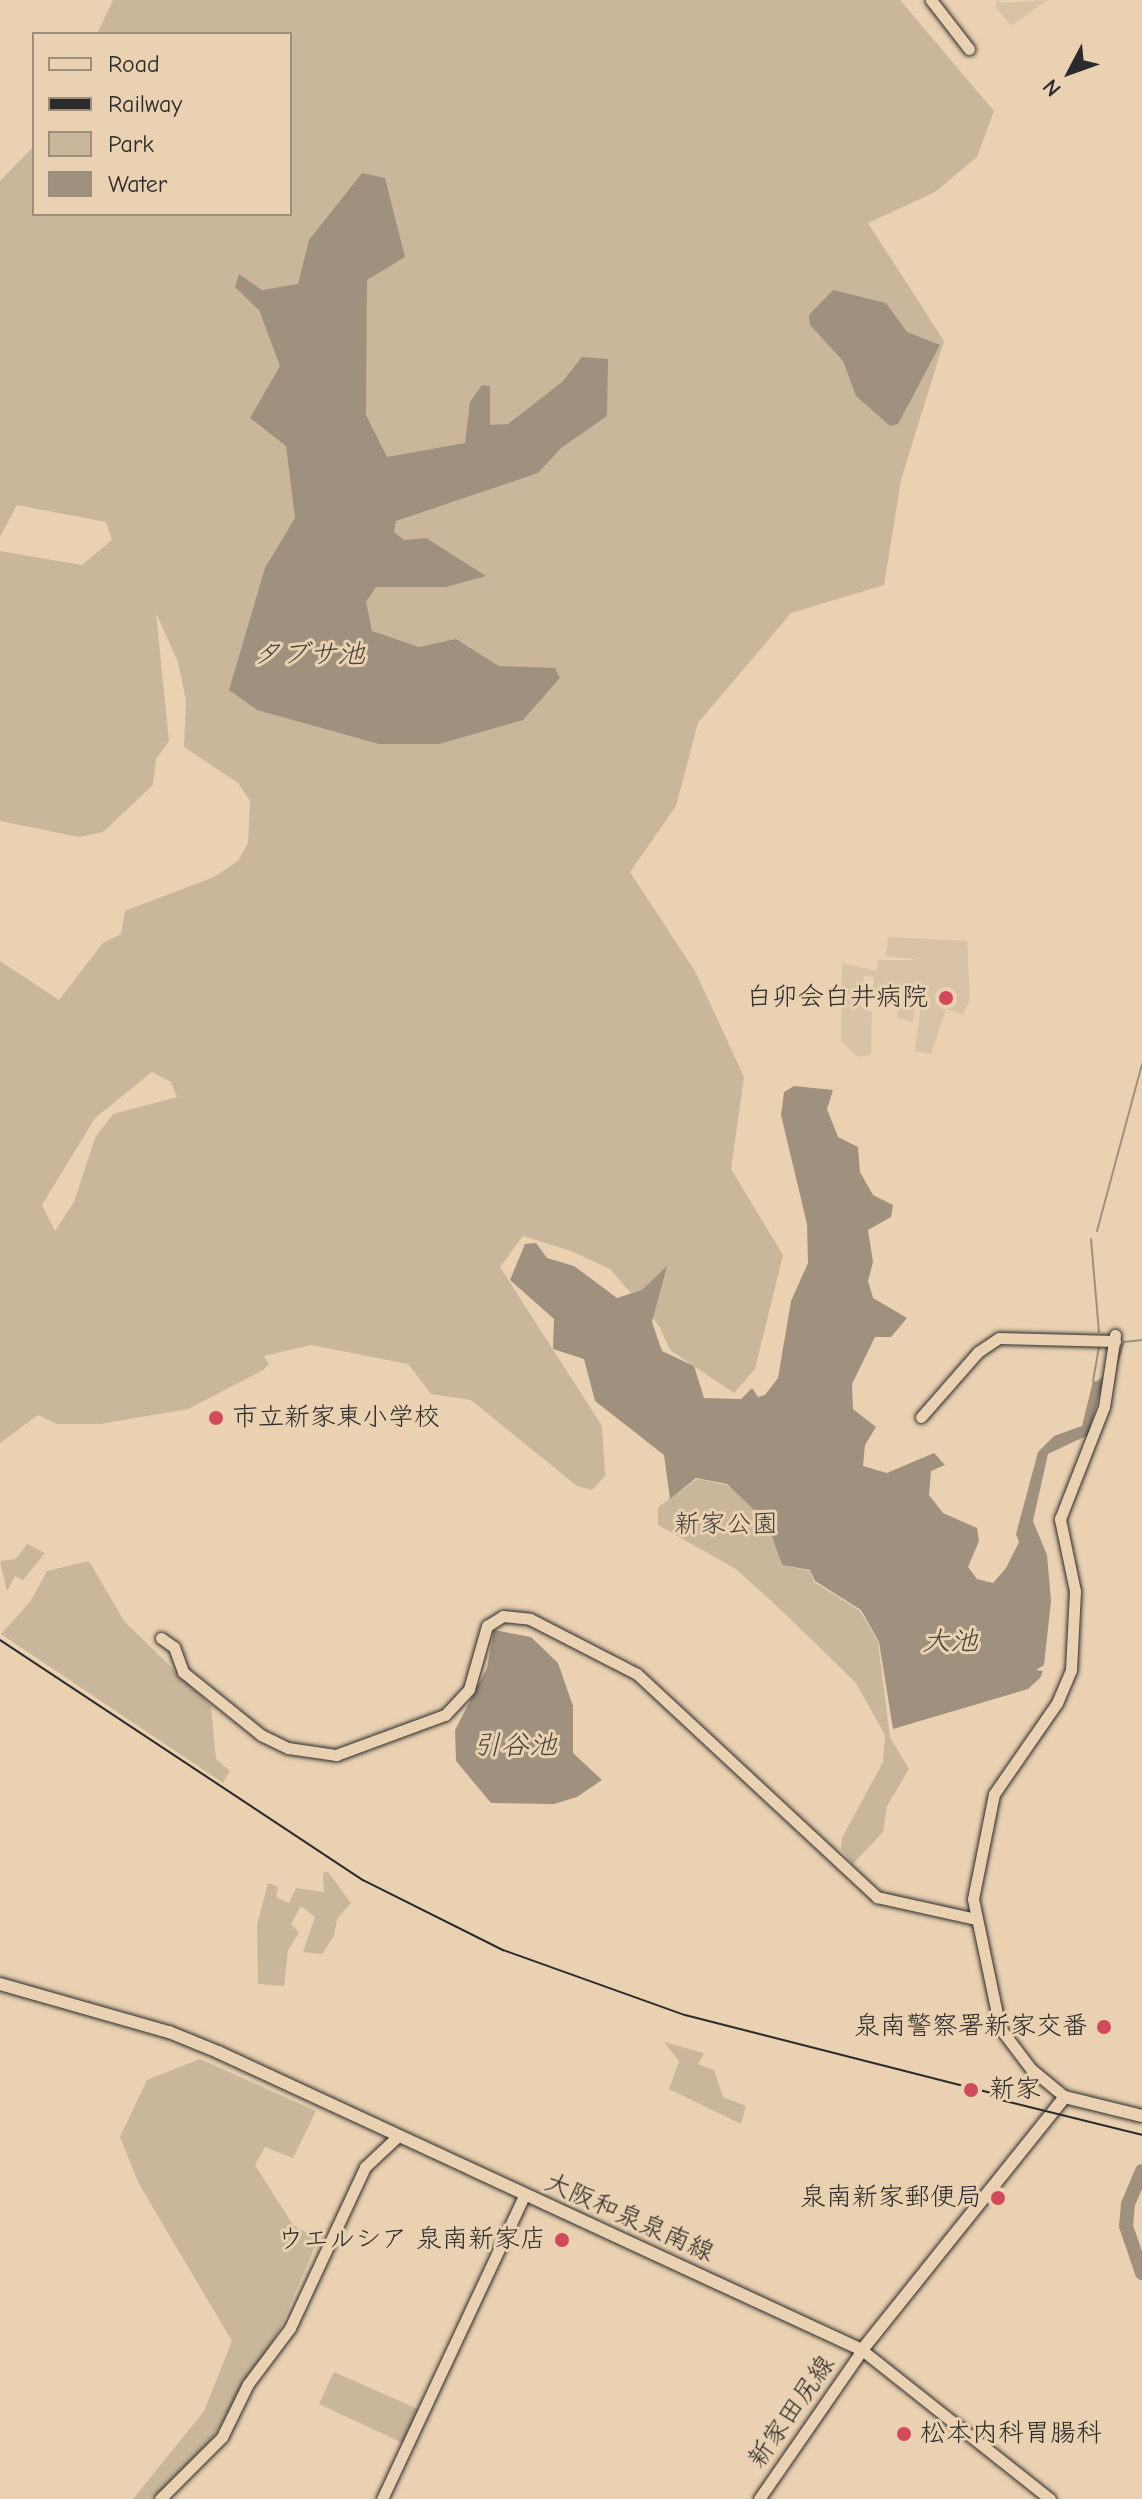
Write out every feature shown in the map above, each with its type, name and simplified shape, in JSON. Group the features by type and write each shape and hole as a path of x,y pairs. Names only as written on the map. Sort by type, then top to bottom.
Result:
{"main road":[{"name":"大阪和泉泉南線","path":"0,1984 169,2032 524,2196 821,2326 862,2350"},
{"path":"862,2350 1065,2097 1142,2116"}],"street":[{"path":"931,0 969,49"},
{"path":"921,1417 978,1352 999,1338 1115,1338 1110,1379 1060,1519 1075,1591 1071,1670 1057,1703 994,1794 975,1874 976,1919 1000,2028 1031,2069 1065,2097"},
{"path":"161,1638 174,1647 183,1672 261,1735 288,1748 336,1755 445,1715 469,1689 487,1626 503,1616 530,1619 637,1674 877,1897 976,1919"},
{"path":"160,2499 222,2437 248,2384 290,2328 365,2167 397,2137"},
{"path":"382,2499 524,2196"},
{"path":"862,2350 1050,2499"},
{"name":"新家田尻線","path":"759,2499 862,2350"}],"shaded area":[{"path":"998,0 1001,3 1048,0 1011,26 995,6"},
{"name":"白卯会白井病院","path":"888,937 967,941 970,1000 963,1015 946,1009 931,1054 915,1051 922,997 916,997 913,1022 897,1018 898,1009 873,997 874,977 864,976 860,1006 872,1012 871,1054 858,1057 841,1041 842,963 877,971 878,960 920,960 886,956"}],"green space":[{"path":"113,0 900,0 994,111 977,157 935,192 868,223 944,341 901,480 884,585 791,613 698,723 676,806 630,872 696,973 744,1077 731,1169 783,1255 755,1369 734,1393 670,1350 659,1326 610,1269 571,1251 523,1236 500,1267 602,1426 605,1476 592,1490 577,1486 471,1400 431,1394 408,1364 311,1345 264,1356 269,1364 263,1370 188,1409 100,1424 57,1424 38,1415 0,1443 0,961 59,1000 103,943 121,934 125,911 214,877 238,861 248,843 250,801 238,783 184,747 186,701 178,662 156,613 169,741 156,759 153,785 103,832 79,837 0,821 0,551 82,565 112,540 106,522 17,505 0,537 0,181 32,148 32,216 292,216 292,32 98,32","holes":["152,1072 171,1082 177,1097 113,1114 95,1138 74,1202 55,1231 42,1205 95,1118"]},
{"name":"新家公園","path":"697,1479 727,1485 750,1503 775,1535 781,1565 810,1571 814,1582 860,1611 878,1642 890,1737 909,1769 887,1806 883,1832 853,1864 841,1849 842,1838 883,1762 885,1735 856,1683 781,1610 736,1569 658,1525 658,1507"},
{"path":"27,1544 45,1553 23,1580 15,1576 7,1591 0,1561 16,1559"},
{"path":"89,1561 124,1621 211,1706 216,1759 230,1771 223,1783 1,1634 30,1602 47,1571"},
{"path":"328,1872 351,1903 337,1919 334,1936 322,1954 303,1952 315,1917 301,1906 291,1924 299,1933 288,1950 284,1986 258,1984 257,1925 268,1883 278,1887 276,1897 289,1903 296,1888 324,1892 323,1873"},
{"path":"664,2042 704,2053 698,2064 714,2070 723,2097 746,2106 741,2124 669,2089 679,2061"},
{"path":"200,2059 316,2111 293,2158 265,2147 255,2165 293,2225 318,2239 280,2329 212,2439 152,2499 133,2499 204,2411 232,2341 139,2184 120,2137 147,2080"},
{"path":"334,2372 420,2410 405,2444 319,2404"}],"water":[{"name":"タブサ池","path":"362,173 385,178 405,257 367,280 366,415 387,457 465,443 470,402 482,385 490,386 490,425 508,424 562,382 582,357 608,359 607,416 561,448 538,473 396,521 394,532 404,540 426,538 486,576 446,587 376,587 366,602 372,631 419,647 456,639 499,666 555,668 560,678 523,720 439,744 379,744 257,710 229,690 265,568 295,518 286,446 250,418 280,366 259,310 235,287 239,274 262,290 298,284 309,240"},
{"path":"833,290 886,303 907,332 940,345 898,424 890,426 856,396 843,361 810,325 809,315"},
{"name":"大池","path":"794,1086 833,1090 827,1109 838,1137 858,1147 860,1172 873,1195 893,1205 891,1217 868,1230 873,1262 868,1281 873,1298 907,1318 891,1337 875,1337 852,1384 853,1409 876,1427 865,1445 863,1466 887,1473 934,1453 945,1465 931,1471 929,1495 943,1513 977,1528 979,1541 968,1567 977,1579 993,1583 1006,1568 1019,1542 1016,1534 1038,1452 1054,1436 1082,1426 1093,1381 1103,1382 1088,1435 1048,1454 1033,1521 1047,1555 1051,1601 1044,1665 1036,1670 1043,1671 1040,1678 1028,1689 893,1729 879,1642 861,1610 815,1581 810,1570 782,1565 767,1522 727,1484 696,1478 670,1499 664,1455 595,1401 584,1359 553,1349 554,1319 510,1280 525,1244 536,1243 547,1258 574,1266 617,1298 642,1290 667,1266 652,1322 662,1351 694,1366 704,1398 741,1399 752,1388 758,1397 765,1395 778,1378 791,1301 808,1263 807,1224 781,1115 784,1092"},
{"name":"引谷池","path":"494,1630 531,1637 558,1663 573,1706 573,1753 602,1780 577,1797 554,1804 491,1803 456,1761 455,1730 487,1668"}],"waterway":[{"path":"1097,1231 1142,1064"},
{"path":"1091,1239 1099,1332"},
{"path":"1112,1378 1124,1342 1142,1340"},
{"path":"1093,1381 1099,1348"},
{"path":"1098,1381 1105,1378"},
{"path":"1142,2171 1128,2204 1126,2226 1142,2273"}],"railway":[{"path":"0,1640 363,1880 503,1950 685,2015 995,2094"},
{"path":"997,2099 1142,2135"}],"place":[{"name":"白卯会白井病院","path":"946,998"},
{"name":"市立新家東小学校","path":"216,1418"},
{"name":"泉南警察署新家交番","path":"1104,2027"},
{"name":"新家","path":"971,2090"},
{"name":"泉南新家郵便局","path":"998,2198"},
{"name":"ウエルシア 泉南新家店","path":"562,2240"},
{"name":"松本内科胃腸科","path":"904,2434"}]}
